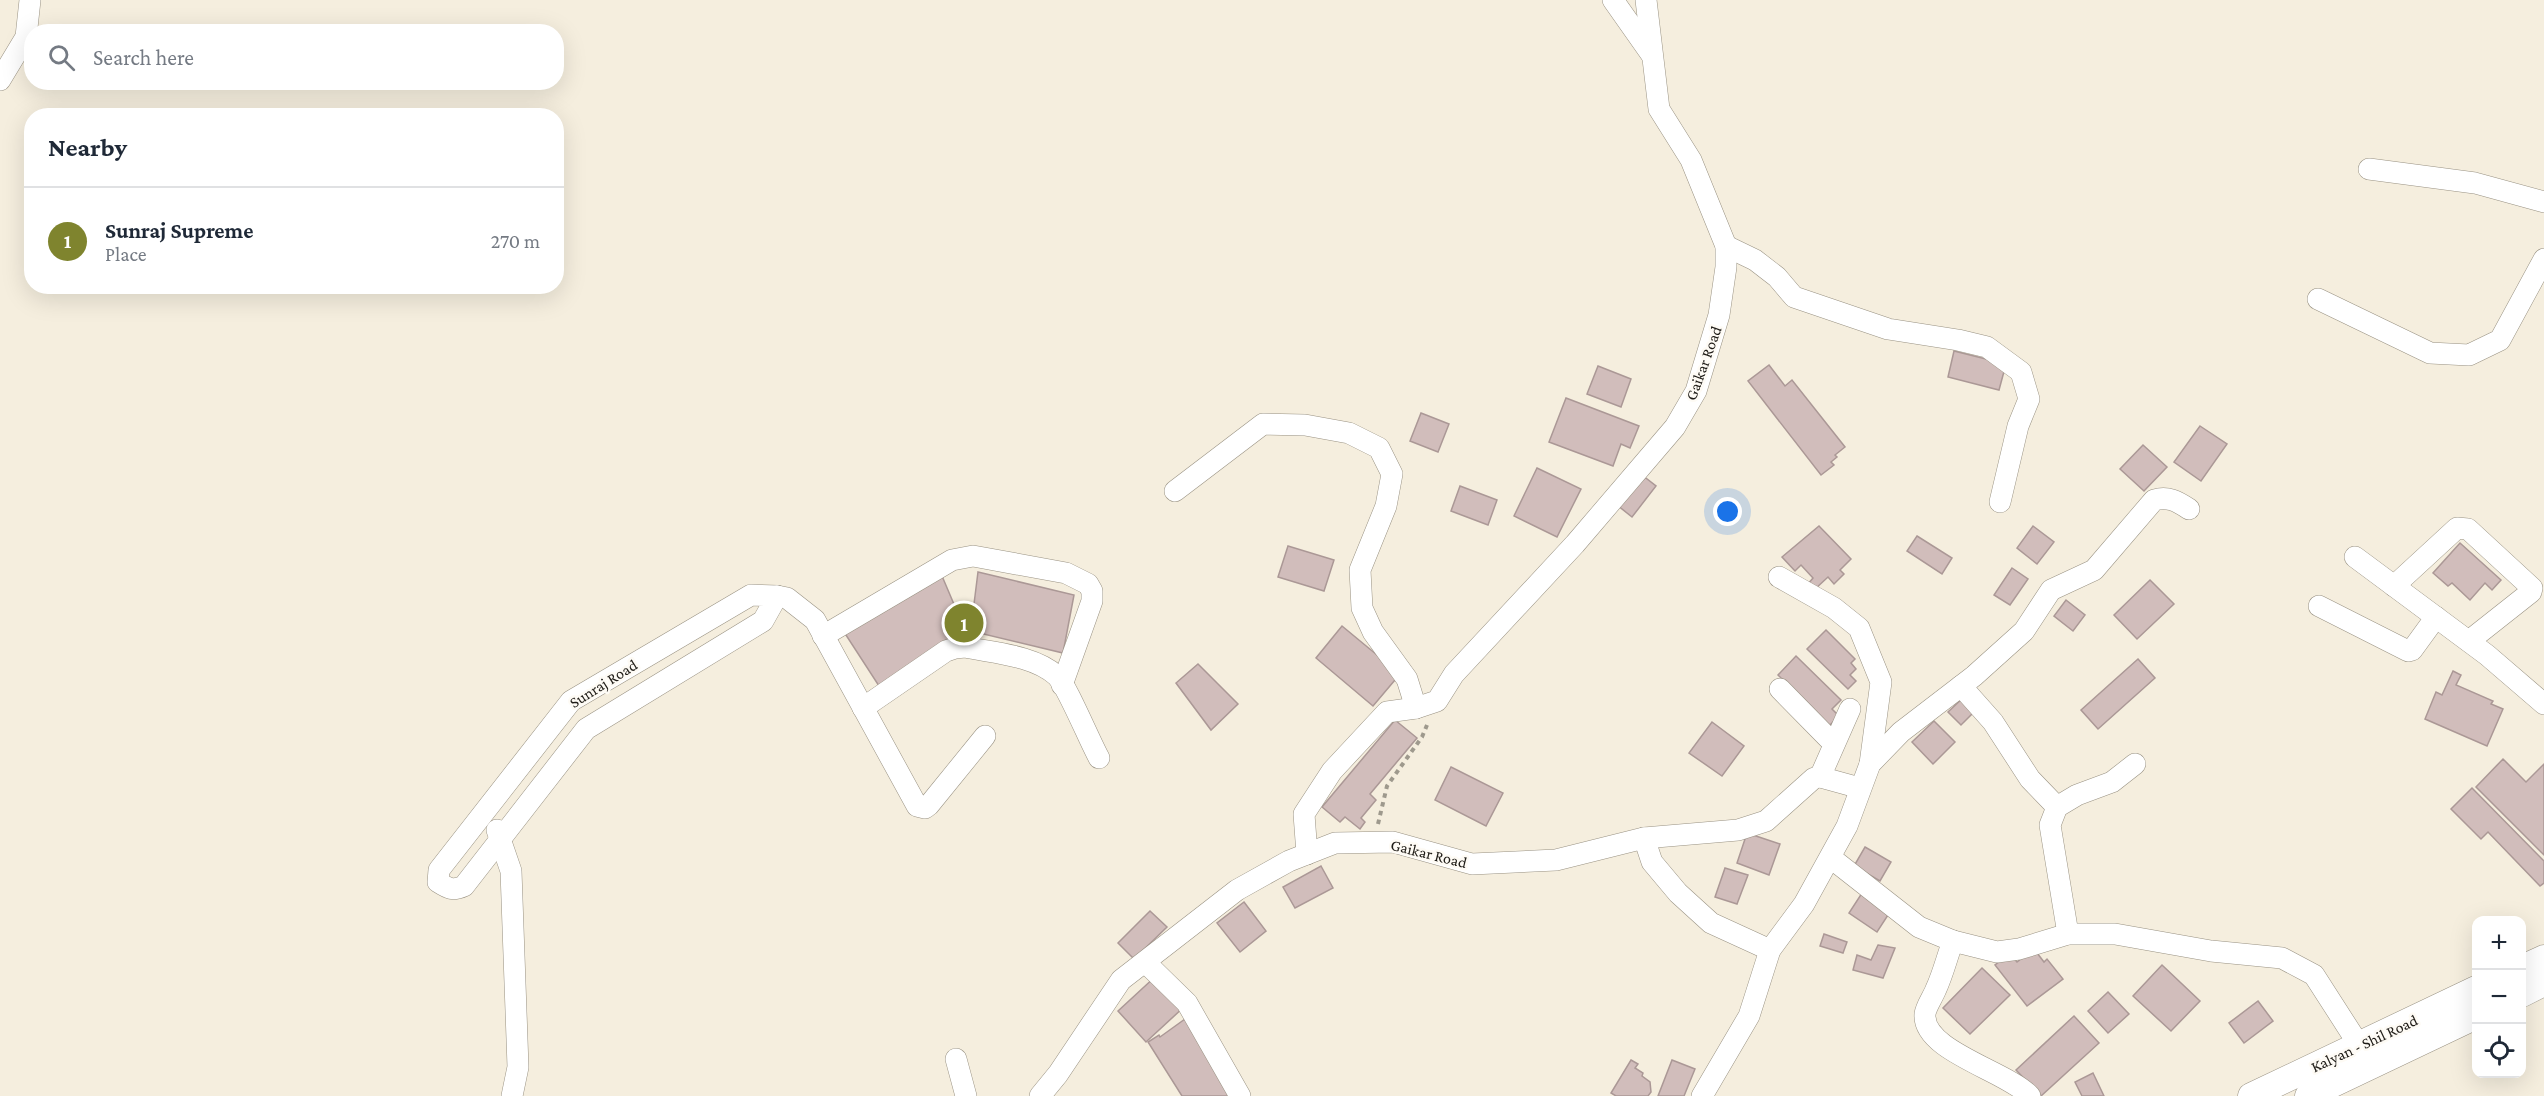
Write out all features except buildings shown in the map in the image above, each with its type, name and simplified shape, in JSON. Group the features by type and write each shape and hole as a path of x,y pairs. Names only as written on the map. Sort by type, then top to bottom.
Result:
{"main road":[{"path":"2526,966 2544,958"},
{"path":"2526,992 2544,983"},
{"name":"Kalyan - Shil Road","path":"2251,1096 2472,992"},
{"name":"Kalyan - Shil Road","path":"2308,1096 2472,1018"}],"street":[{"path":"27,24 30,0"},
{"path":"1613,0 1651,54"},
{"path":"1646,0 1659,109 1691,160 1726,246 1755,260 1777,277 1794,297 1888,329 1987,347 2021,372 2029,399 2018,426 2000,502"},
{"path":"0,80 24,40"},
{"path":"2369,169 2475,183 2544,202"},
{"name":"Gaikar Road","path":"1437,700 1454,674 1575,544 1675,427 1696,391 1719,315 1726,267 1726,246"},
{"path":"2318,299 2430,353 2469,355 2500,340 2544,259"},
{"path":"1174,491 1263,424 1305,425 1349,433 1379,448 1392,474 1386,506 1360,570 1362,608 1373,632 1407,679 1416,708"},
{"path":"1870,764 1901,732 1962,686 2024,631 2051,590 2094,570 2154,500 2163,497 2176,501 2189,509"},
{"path":"2394,586 2457,528 2468,529 2532,588 2531,592 2469,641"},
{"path":"824,636 952,560 973,556 1066,573 1088,584 1092,591 1092,601 1062,685"},
{"path":"2355,557 2469,641 2544,704"},
{"path":"1702,1096 1749,1016 1770,950 1804,904 1831,858 1847,826 1870,764 1881,682 1859,628 1834,608 1779,578"},
{"name":"Sunraj Road","path":"500,839 464,885 455,890 448,889 438,882 439,870 571,701 751,596 777,596"},
{"path":"500,839 577,739 609,714 763,621 777,596 788,598 815,620 917,806 921,808 929,805 985,736"},
{"path":"2319,606 2408,651 2412,650 2436,617"},
{"path":"863,708 955,648 965,647 1029,661 1046,668 1058,677 1099,758"},
{"path":"1962,686 1993,722 2030,779 2057,807"},
{"path":"592,688 609,714"},
{"path":"1780,689 1833,743"},
{"path":"1307,854 1304,814 1332,771 1386,712 1416,708 1437,700"},
{"path":"1850,709 1833,743 1820,777 1860,788"},
{"path":"554,721 577,739"},
{"path":"2068,934 2050,825 2057,807 2077,795 2112,782 2135,764"},
{"name":"Gaikar Road","path":"1374,842 1393,842 1472,864 1556,860 1644,838 1738,830 1766,821 1814,778 1820,777"},
{"path":"488,807 511,871 518,1067 512,1096"},
{"path":"1644,838 1652,862 1678,893 1711,923 1770,950"},
{"path":"1040,1096 1058,1074 1121,980 1238,890 1289,861 1335,843 1374,842"},
{"path":"1831,858 1919,927 1953,941 1996,952 2019,949 2068,934 2115,934 2211,951 2282,958 2314,975 2359,1045"},
{"path":"1953,941 1941,978 1925,1012 1926,1026 1941,1043 2001,1075 2030,1096"},
{"path":"1145,962 1187,1003 1240,1096"},
{"path":"956,1059 966,1096"}],"path":[{"name":"Gaikar Road","path":"1374,842 1387,786 1422,737 1437,700"}],"place":[{"name":"Sunraj Supreme","path":"964,623"}]}
